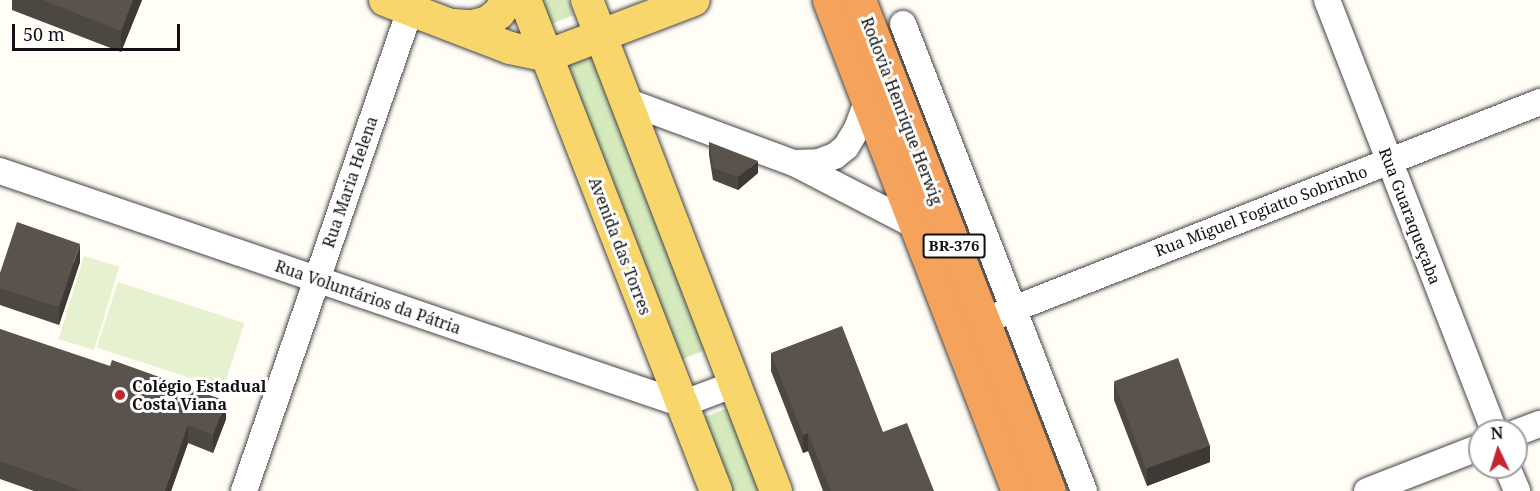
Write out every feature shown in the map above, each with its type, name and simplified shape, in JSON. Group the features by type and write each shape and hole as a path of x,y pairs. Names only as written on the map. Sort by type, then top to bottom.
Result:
{"highway":[{"name":"Rodovia Henrique Herwig","path":"829,0 1018,491"},
{"name":"Rodovia Henrique Herwig","path":"859,0 1048,491"}],"main road":[{"path":"447,24 473,26 488,22 499,13 508,0"},
{"name":"Avenida das Torres","path":"525,0 716,491"},
{"path":"587,0 776,491"},
{"path":"397,5 518,51 547,56 694,0"}],"street":[{"name":"Rua Guaraqueçaba","path":"1327,0 1489,419"},
{"name":"Rua Maria Helena","path":"244,491 317,280 397,5"},
{"path":"903,24 1084,491"},
{"path":"794,163 819,162 835,156 846,147 857,129 868,99"},
{"path":"626,101 794,163 855,192 916,226"},
{"name":"Rua Miguel Fogiatto Sobrinho","path":"983,321 1540,102"},
{"name":"Rua Voluntários da Pátria","path":"0,171 682,404"},
{"path":"682,404 735,384"},
{"path":"1366,491 1468,452"}],"green space":[{"path":"533,0 568,0 574,15 543,27"},
{"path":"592,52 706,350 676,362 561,64"},
{"path":"84,256 119,267 94,350 59,339"},
{"path":"118,282 244,323 223,389 97,348"},
{"path":"728,408 761,491 726,491 697,420"}],"building":[{"path":"43,0 133,0 121,31"},
{"path":"709,142 758,161 738,177 713,168"},
{"path":"17,222 80,244 59,307 0,288 0,273"},
{"path":"842,326 883,432 907,423 934,491 831,491 808,433 803,435 771,353"},
{"path":"0,329 110,366 112,360 226,401 213,435 188,425 165,491 83,491 0,461"},
{"path":"1178,358 1210,445 1146,469 1114,381"}],"place":[{"name":"Colégio Estadual Costa Viana","path":"120,395"}]}
